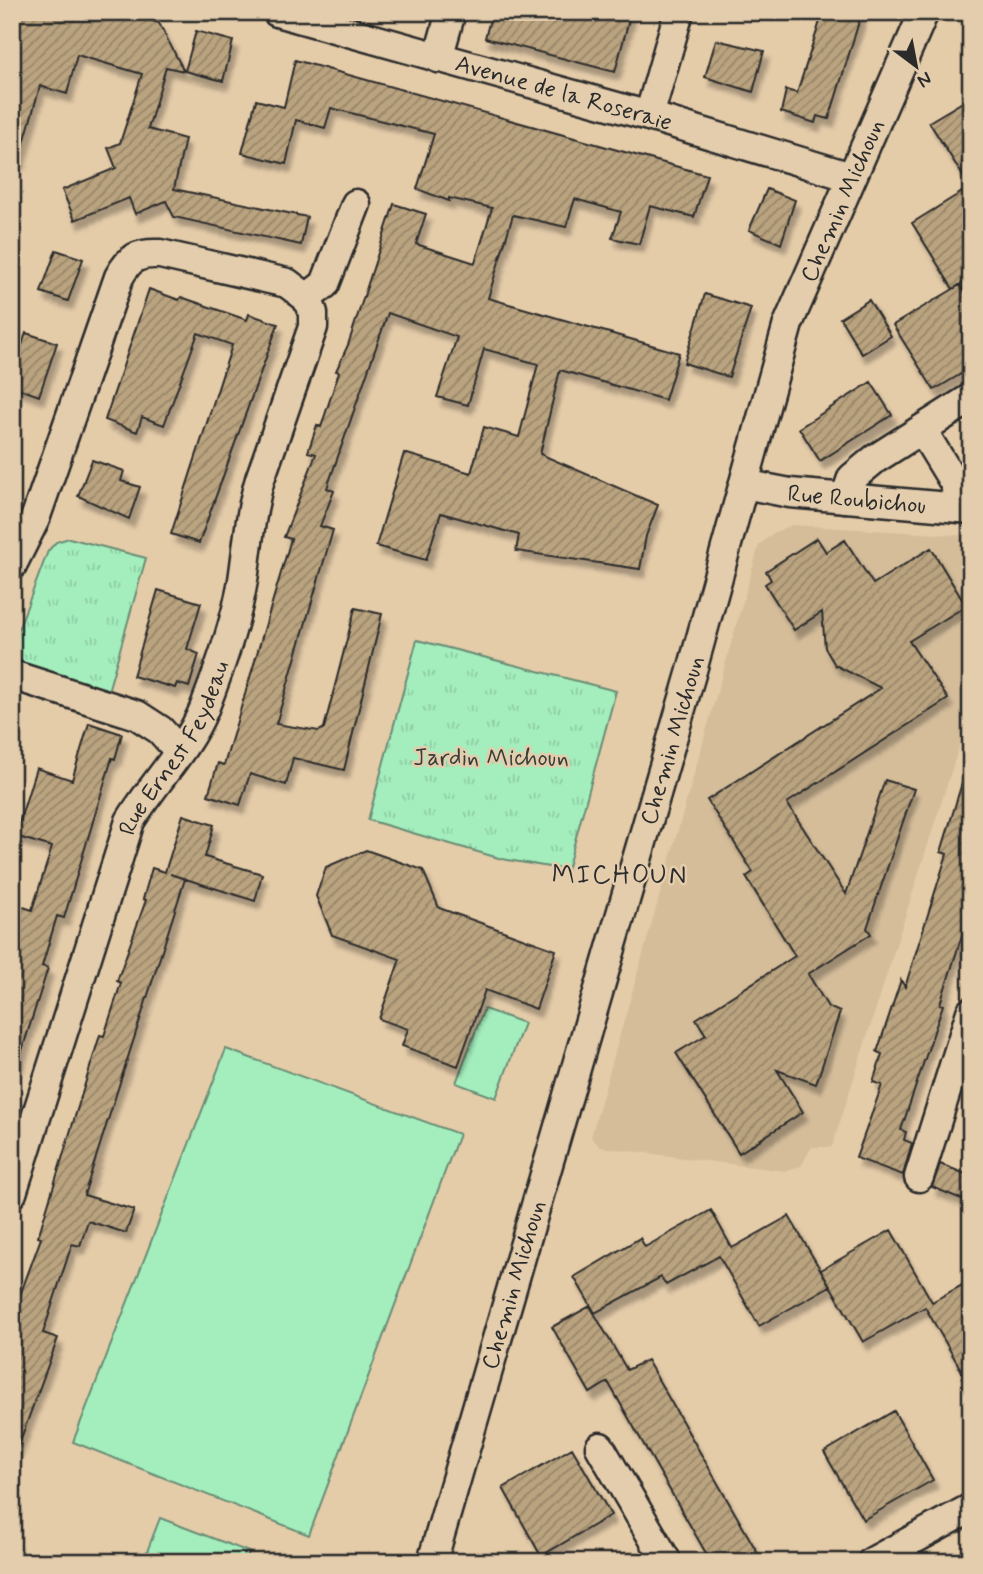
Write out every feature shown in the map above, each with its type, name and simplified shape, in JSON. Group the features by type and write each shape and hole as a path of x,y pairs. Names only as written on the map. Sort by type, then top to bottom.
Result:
{"street":[{"name":"Avenue de la Roseraie","path":"277,12 649,116 850,177"},
{"path":"439,58 451,12"},
{"path":"649,116 679,12"},
{"name":"Chemin Michoun","path":"432,1562 691,674 788,324 924,12"},
{"path":"12,565 35,519 119,277 133,257 143,253 160,254 287,284 307,298 325,284 356,204"},
{"name":"Rue Ernest Feydeau","path":"12,1193 126,831 148,792 179,751 204,709 237,606 254,500 313,327 313,313 307,298"},
{"path":"845,498 852,478 875,459 971,398"},
{"path":"922,430 955,484 965,509"},
{"name":"Rue Roubichou","path":"744,484 790,493 965,509"},
{"path":"12,675 136,715 160,730 179,751"},
{"path":"919,1177 971,1012"},
{"path":"600,1447 667,1562"},
{"path":"872,1562 971,1507"}],"shaded area":[{"path":"792,525 971,536 971,709 832,1147 812,1147 801,1166 784,1171 600,1147 591,1137 759,545 773,533"}],"green space":[{"path":"69,538 146,558 107,695 19,665 12,660 12,646 48,551 56,542"},
{"name":"Jardin Michoun","path":"417,640 616,691 567,870 502,859 368,820"},
{"path":"484,1009 524,1023 496,1098 456,1083"},
{"path":"226,1049 459,1134 309,1535 73,1442"},
{"path":"160,1518 249,1552 246,1562 143,1562"}],"building":[{"path":"22,12 126,12 159,23 184,71 166,67 148,129 185,139 174,189 307,217 301,245 174,217 166,201 135,214 129,198 75,220 62,190 116,168 108,148 120,143 142,74 77,55 67,94 40,86 19,161 12,160 12,43"},
{"path":"492,12 631,12 615,72 485,38"},
{"path":"823,12 862,12 829,119 817,116 815,123 781,112 786,90 797,93"},
{"path":"196,31 233,41 223,81 185,71"},
{"path":"716,40 764,51 753,92 705,77"},
{"path":"295,60 707,175 694,217 650,206 639,244 612,238 621,212 575,199 566,227 513,215 488,298 679,353 665,400 560,370 540,454 658,505 646,536 640,569 516,551 519,535 441,513 426,560 376,546 404,453 471,473 484,427 519,437 538,364 484,349 468,405 437,397 457,337 388,313 327,488 334,491 320,526 333,530 276,724 319,731 324,728 355,608 382,614 344,770 293,758 286,785 250,774 240,805 208,795 218,763 224,765 291,539 284,537 316,454 308,452 317,425 321,427 339,372 336,371 348,345 394,204 426,214 416,244 475,263 492,208 449,198 449,201 417,189 434,134 331,108 325,128 296,120 286,164 242,153 256,100 284,107"},
{"path":"971,97 971,277 953,289 912,223 970,187 929,122"},
{"path":"767,189 795,200 781,244 749,230"},
{"path":"56,250 83,259 68,301 41,292"},
{"path":"960,285 971,303 971,368 934,390 893,325"},
{"path":"149,289 247,320 249,314 278,324 199,543 171,534 232,345 198,333 164,425 142,417 137,432 105,420"},
{"path":"705,294 751,308 729,377 684,363"},
{"path":"869,300 891,336 862,354 840,318"},
{"path":"26,333 57,343 39,396 12,386 12,373"},
{"path":"871,382 892,415 820,461 799,428"},
{"path":"92,460 124,471 121,481 140,487 129,519 78,496"},
{"path":"817,538 826,552 845,540 873,584 931,548 966,606 909,641 948,699 787,803 846,894 885,780 914,789 867,928 871,934 808,974 828,1007 840,1012 816,1084 777,1070 803,1112 739,1153 676,1053 706,1035 696,1019 795,956 746,877 753,872 707,800 881,688 835,665 825,648 822,612 794,630 765,584 771,580 766,571"},
{"path":"158,590 201,603 187,649 199,654 189,687 177,683 175,688 133,676"},
{"path":"89,723 122,734 115,759 112,758 64,918 57,916 42,966 48,968 17,1066 12,1065 12,903 32,910 52,847 15,836 36,768 72,780"},
{"path":"965,773 971,773 971,907 940,1004 943,1005 901,1130 906,1132 904,1140 912,1143 903,1175 856,1158 882,1085 873,1082 882,1054 877,1052 901,980 905,987 947,854 941,852"},
{"path":"183,815 214,825 205,857 262,874 255,901 170,874 185,879 84,1195 134,1210 126,1233 88,1221 80,1246 72,1244 43,1333 58,1338 16,1452 12,1452 12,1317 41,1238 38,1237 100,1035 104,1036 121,983 117,981 146,900 143,899 152,868 165,872"},
{"path":"366,850 423,870 439,908 556,950 536,1009 485,990 458,1066 402,1046 408,1029 379,1019 400,959 332,935 316,896 326,867"},
{"path":"940,1164 971,1176 971,1203 932,1187"},
{"path":"711,1210 732,1248 789,1216 830,1286 759,1326 719,1256 666,1285 661,1277 595,1313 574,1277 640,1238 645,1247"},
{"path":"891,1230 932,1302 971,1280 971,1387 925,1307 863,1342 821,1270"},
{"path":"590,1306 627,1370 647,1360 763,1562 711,1562 608,1382 590,1393 552,1327"},
{"path":"894,1411 933,1480 863,1520 824,1452"},
{"path":"572,1448 611,1515 541,1556 503,1488"}],"district":[{"name":"MICHOUN","path":"620,874"}]}
